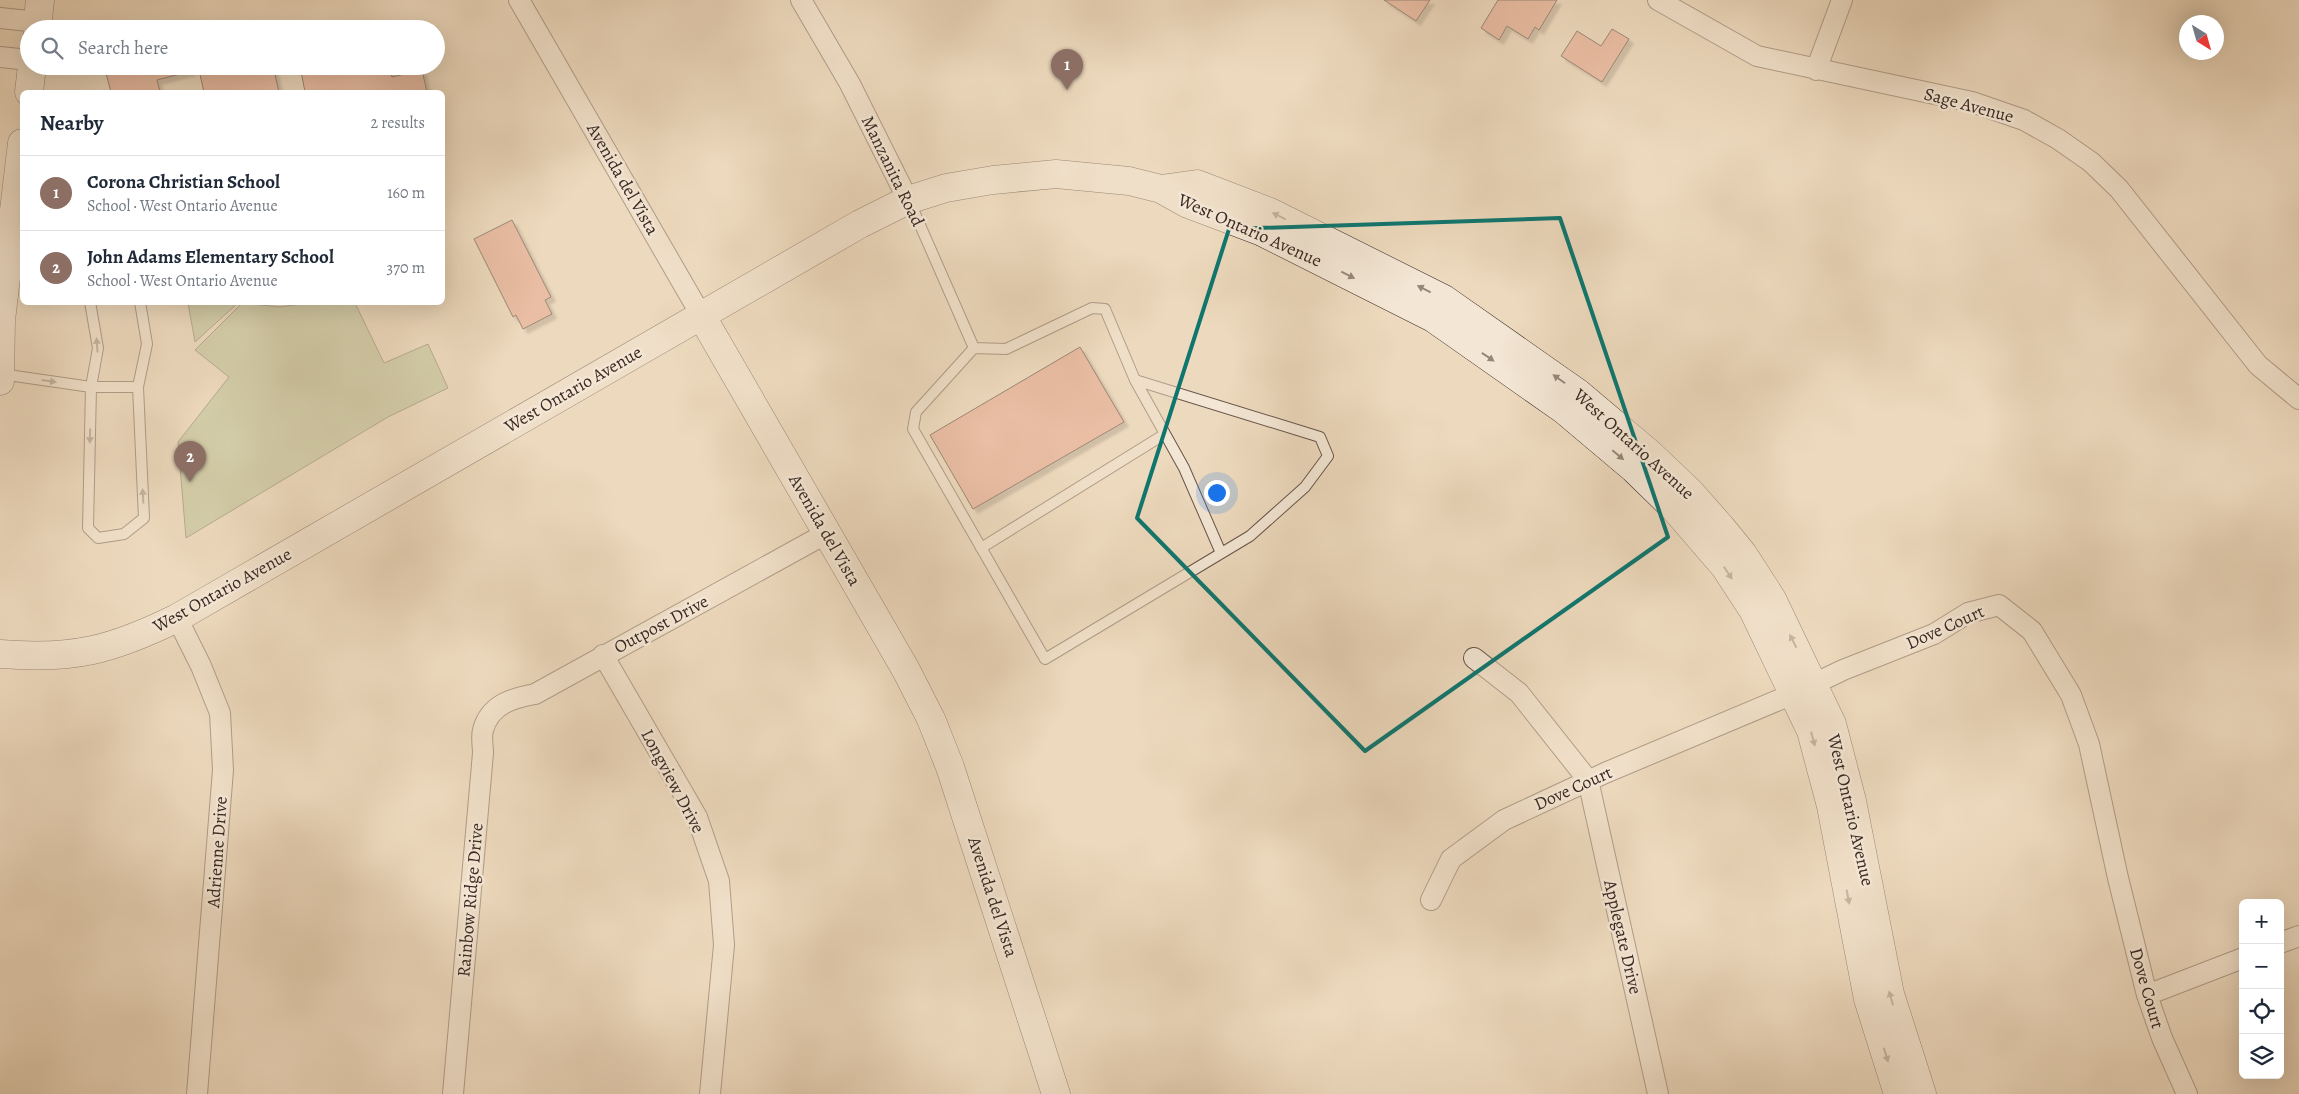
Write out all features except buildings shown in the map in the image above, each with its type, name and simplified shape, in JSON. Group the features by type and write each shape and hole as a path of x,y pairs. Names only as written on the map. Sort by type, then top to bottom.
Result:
{"main road":[{"path":"29,90 31,75"},
{"path":"0,381 0,320 20,159"},
{"name":"West Ontario Avenue","path":"0,654 31,657 64,656 97,650 138,637 177,618 860,224 908,200 946,188 993,180 1056,174 1129,181 1161,188 1188,204 1262,232 1432,318 1564,410 1634,469 1675,509 1725,567 1803,690 1832,724 1852,801 1890,994 1922,1094"},
{"name":"Avenida del Vista","path":"702,315 906,670 931,719 998,910 1056,1094"},
{"name":"West Ontario Avenue","path":"1803,690 1811,731 1831,806 1868,1000 1898,1094"}],"street":[{"name":"Avenida del Vista","path":"519,0 702,315"},
{"name":"Manzanita Road","path":"800,0 850,84 908,200"},
{"name":"Sage Avenue","path":"1658,0 1757,56 1972,102 2024,120 2058,139 2091,162 2119,189 2258,365 2299,399"},
{"path":"1816,70 1842,0"},
{"path":"0,18 38,17"},
{"path":"0,57 20,59"},
{"name":"Outpost Drive","path":"494,710 512,698 535,694 827,533"},
{"name":"Dove Court","path":"1431,900 1451,859 1504,820 1588,780 1803,690 1843,670 1934,634 1968,613 1999,605 2032,631 2071,695 2089,744 2118,878 2147,995 2162,1038 2187,1094"},
{"name":"Adrienne Drive","path":"177,618 202,666 220,713 223,770 197,1094"},
{"name":"Longview Drive","path":"603,655 697,817 719,881 724,945 710,1094"},
{"path":"1474,658 1519,693 1588,780"},
{"name":"Rainbow Ridge Drive","path":"453,1094 483,753 483,730 494,710"},
{"name":"Applegate Drive","path":"1588,780 1658,1094"},
{"path":"2284,942 2299,936"},
{"path":"2147,995 2239,960"}],"lane":[{"name":"Manzanita Road","path":"908,200 974,348"},
{"path":"91,305 98,348 91,387 88,528 98,538 124,534 144,518 138,387 147,344 140,305"},
{"path":"1136,380 1320,438 1328,456 1304,487 1250,536 1045,659 912,429 916,412 974,348 1006,349 1092,308 1105,309 1136,380 1184,468 1221,553"},
{"path":"0,374 91,387 138,387"},
{"path":"981,548 1165,434"}],"highlighted area":[{"path":"1560,218 1668,537 1365,751 1137,518 1229,229"}],"green space":[{"path":"189,305 236,305 195,342"},
{"path":"240,305 280,307 294,305 356,305 384,363 428,344 448,388 388,417 186,538 178,442 229,377 195,350"}],"place":[{"name":"Corona Christian School","path":"1067,90"},
{"name":"John Adams Elementary School","path":"190,482"}]}
